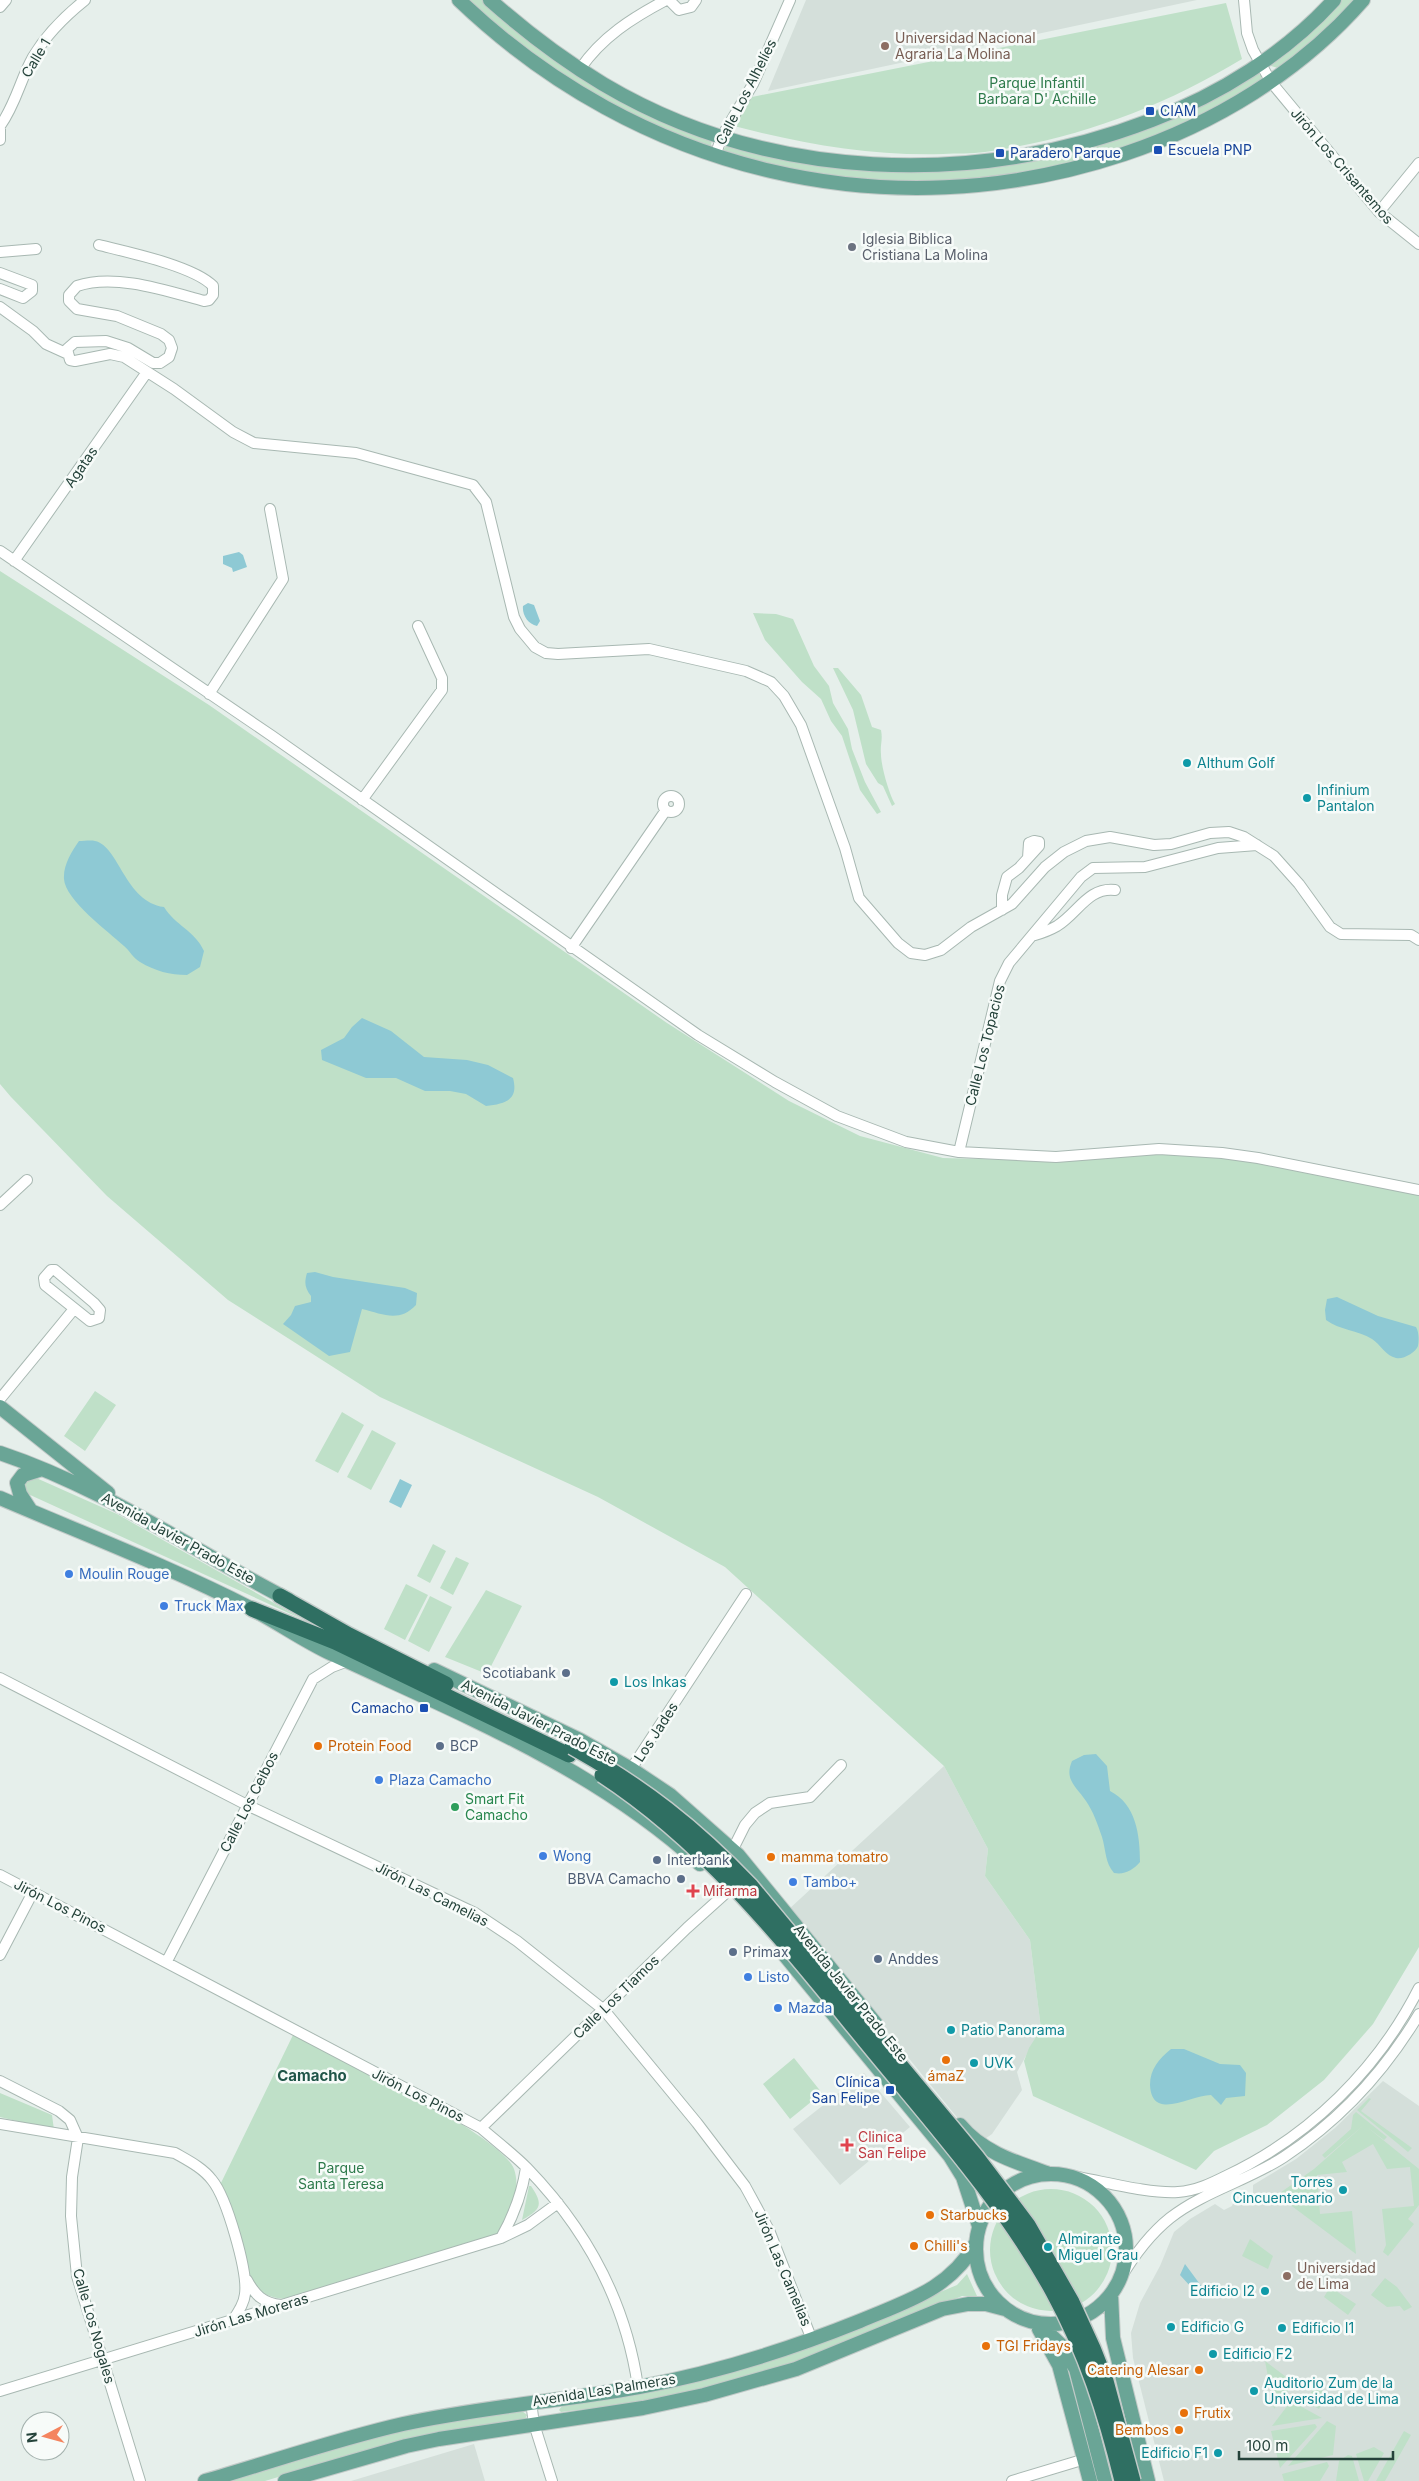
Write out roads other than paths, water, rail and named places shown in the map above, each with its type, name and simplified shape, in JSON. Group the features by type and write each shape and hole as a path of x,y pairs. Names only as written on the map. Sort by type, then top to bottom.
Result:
{"highway":[{"path":"280,1596 349,1635 635,1784 690,1826 751,1886 982,2163 1028,2225 1072,2302 1106,2381 1133,2481"},
{"path":"252,1609 335,1642 570,1751 659,1816 722,1873 842,2012 971,2169 1018,2233 1071,2327 1085,2358 1102,2406 1122,2481"}],"main road":[{"path":"459,0 520,53 576,92 648,130 715,156 758,169 852,184 942,188 993,184 1060,172 1143,148 1194,126 1271,82 1328,36 1363,0"},
{"path":"490,0 546,46 580,69 604,84 656,110 722,136 777,151 843,162 900,166 991,162 1074,146 1135,127 1197,101 1260,63 1308,25 1334,0"},
{"path":"0,1407 124,1507"},
{"name":"Avenida Javier Prado Este","path":"0,1453 42,1469 124,1507 280,1596 554,1727 631,1769 670,1795 733,1849 970,2137 993,2152 1047,2173"},
{"path":"32,1512 20,1494 17,1483 23,1475 42,1469"},
{"path":"0,1491 5,1500"},
{"name":"Avenida Javier Prado Este","path":"5,1500 144,1559 252,1609 305,1640 348,1662 528,1747 577,1773 610,1793 651,1823 686,1851 727,1890 786,1956 950,2156 963,2177 979,2226"},
{"path":"875,2065 890,2063 897,2050"},
{"path":"1047,2173 1066,2175 1092,2186 1113,2206 1122,2223 1126,2242 1125,2261 1120,2280 1111,2294 1096,2309 1078,2319 1058,2324 1036,2323 1021,2318 1005,2308 992,2295 982,2279 977,2261 976,2243 979,2226 989,2206 1000,2193 1022,2179 1047,2173"},
{"name":"Avenida Las Palmeras","path":"206,2481 402,2424 531,2402 638,2387 726,2367 812,2340 935,2287 954,2273 976,2243"},
{"path":"1111,2294 1113,2338 1148,2481"},
{"name":"Avenida Las Palmeras","path":"285,2481 406,2446 674,2402 758,2381 796,2369 948,2308 968,2304 986,2304 1005,2308"},
{"path":"1036,2323 1059,2364 1090,2481"},
{"path":"1036,2323 1062,2346 1076,2369 1105,2481"},
{"path":"561,2398 556,2407 560,2417 564,2419"}],"street":[{"path":"0,7 6,0"},
{"name":"Calle 1","path":"0,128 12,110 33,57 69,13 85,0"},
{"path":"580,69 591,52 637,16 668,0 679,10 691,7 696,0"},
{"name":"Calle Los Alhelíes","path":"715,156 722,136 753,84 790,0"},
{"name":"Jirón Los Crisantemos","path":"1244,0 1248,33 1260,63 1271,82 1379,212 1419,244"},
{"path":"0,128 0,140"},
{"path":"1379,212 1419,163"},
{"path":"68,354 67,349 75,342 106,341 128,348 153,363 160,363 170,357 172,348 169,340 161,334 117,316 77,309 70,301 69,295 77,286 104,282 134,284 178,293 204,301 209,300 213,295 213,286 205,278 142,256 99,245"},
{"path":"0,252 36,249"},
{"path":"0,273 27,282 32,285 32,290 24,298 0,289"},
{"path":"0,307 33,331 46,344 68,354 75,361 110,354 124,357 174,388 233,432 254,443 356,454 473,485 486,502 514,616 527,639 535,647 546,653 649,649 746,671 771,682 784,696 801,725 839,830 860,898 898,943 911,954 925,955 941,950 971,928 1002,910 1025,891 1045,868 1064,852 1086,841 1110,836 1154,844 1171,844 1210,833 1229,832 1244,837 1274,856 1299,884 1330,927 1341,934 1411,935 1419,940"},
{"name":"Agatas","path":"14,561 148,372"},
{"path":"209,694 283,579 270,509"},
{"path":"0,550 698,1035 775,1082 838,1116 906,1142 959,1152 1056,1157 1159,1149 1222,1153 1266,1159 1419,1190"},
{"path":"362,800 442,690 442,678 418,626"},
{"path":"571,948 666,810"},
{"name":"Calle Los Topacios","path":"959,1152 1000,982 1010,963 1034,936 1081,876 1092,868 1146,867 1218,848 1256,844"},
{"path":"1002,910 1002,895 1007,877 1028,858"},
{"path":"1034,936 1058,926 1094,893 1106,889 1115,890"},
{"path":"0,1206 27,1180"},
{"path":"51,1270 55,1270 94,1303 100,1315 96,1320 90,1321 74,1309 45,1285 44,1278 51,1270"},
{"path":"0,1398 74,1309"},
{"name":"Los Jades","path":"631,1769 746,1594"},
{"name":"Calle Los Ceibos","path":"167,1961 314,1679 332,1667 348,1662"},
{"name":"Jirón Las Camelias","path":"0,1678 247,1805 475,1913 517,1941 604,2010 697,2123 745,2186 770,2230 812,2340"},
{"path":"733,1849 745,1825 755,1813 770,1803 810,1796 841,1765"},
{"name":"Jirón Los Pinos","path":"0,1875 167,1961 298,2034 481,2128 526,2168 558,2203 582,2235 614,2295 638,2387"},
{"name":"Calle Los Tiamos","path":"481,2128 727,1890 741,1880 756,1877"},
{"path":"0,1955 32,1892"},
{"path":"1066,2175 1141,2189 1178,2192 1209,2184 1241,2169 1298,2133 1340,2097 1386,2043 1419,1988"},
{"path":"1120,2280 1140,2250 1170,2218 1195,2203 1262,2170 1328,2123 1348,2106 1386,2063 1419,2014"},
{"path":"0,2081 59,2112 70,2120 78,2138"},
{"path":"0,2124 175,2153 196,2165 212,2180 218,2190 228,2216 246,2279 254,2294 268,2303 284,2305"},
{"name":"Calle Los Nogales","path":"78,2138 72,2177 71,2216 77,2276 140,2481"},
{"path":"501,2238 516,2208 526,2168"},
{"name":"Jirón Las Moreras","path":"0,2391 501,2238 528,2225 558,2203"},
{"path":"232,2321 240,2310 245,2296 246,2279"},
{"path":"531,2402 534,2424 552,2481"},
{"path":"1012,2481 1085,2459"}],"water":[{"path":"239,552 243,555 247,567 233,572 232,568 223,564 223,556"},
{"path":"528,603 534,605 540,621 537,626 528,621 525,616 523,606"},
{"path":"79,841 95,841 103,845 140,895 151,903 164,907 195,938 204,951 200,967 187,975 163,972 151,968 135,959 126,948 79,906 66,887 64,874 66,863"},
{"path":"362,1018 391,1031 424,1057 467,1060 488,1065 513,1078 514,1091 512,1096 509,1100 499,1104 486,1106 466,1094 450,1091 425,1091 396,1078 366,1078 322,1060 321,1050 344,1038"},
{"path":"315,1272 333,1277 405,1288 417,1293 416,1305 410,1311 403,1314 390,1316 362,1309 350,1352 329,1356 283,1324 291,1315 295,1306 311,1302 311,1296 306,1288 306,1280 307,1273"},
{"path":"1337,1297 1378,1316 1416,1327 1419,1339 1417,1348 1406,1357 1392,1357 1367,1336 1326,1320 1327,1299"},
{"path":"400,1479 412,1485 401,1508 389,1502"},
{"path":"1096,1754 1107,1766 1110,1791 1126,1804 1135,1821 1139,1841 1140,1862 1132,1870 1125,1873 1114,1873 1111,1869 1107,1861 1102,1837 1089,1805 1070,1778 1069,1773 1072,1761 1084,1755"},
{"path":"1171,2049 1184,2049 1220,2064 1240,2065 1246,2073 1245,2096 1226,2098 1221,2105 1211,2095 1173,2104 1157,2102 1152,2096 1150,2079 1153,2069"},
{"path":"1185,2264 1205,2291 1202,2299 1180,2275"}],"place":[{"name":"Universidad Nacional Agraria La Molina","path":"885,46"},
{"name":"CIAM","path":"1150,111"},
{"name":"Escuela PNP","path":"1158,150"},
{"name":"Paradero Parque","path":"1000,153"},
{"name":"Iglesia Biblica Cristiana La Molina","path":"852,247"},
{"name":"Althum Golf","path":"1187,763"},
{"name":"Infinium Pantalon","path":"1307,798"},
{"name":"Moulin Rouge","path":"69,1574"},
{"name":"Truck Max","path":"164,1606"},
{"name":"Scotiabank","path":"566,1673"},
{"name":"Los Inkas","path":"614,1682"},
{"name":"Camacho","path":"424,1708"},
{"name":"Protein Food","path":"318,1746"},
{"name":"BCP","path":"440,1746"},
{"name":"Plaza Camacho","path":"379,1780"},
{"name":"Smart Fit Camacho","path":"455,1807"},
{"name":"Wong","path":"543,1856"},
{"name":"mamma tomatro","path":"771,1857"},
{"name":"Interbank","path":"657,1860"},
{"name":"BBVA Camacho","path":"681,1879"},
{"name":"Tambo+","path":"793,1882"},
{"name":"Mifarma","path":"693,1891"},
{"name":"Primax","path":"733,1952"},
{"name":"Anddes","path":"878,1959"},
{"name":"Listo","path":"748,1977"},
{"name":"Mazda","path":"778,2008"},
{"name":"Patio Panorama","path":"951,2030"},
{"name":"ámaZ","path":"946,2060"},
{"name":"UVK","path":"974,2063"},
{"name":"Clínica San Felipe","path":"890,2090"},
{"name":"Clinica San Felipe","path":"847,2145"},
{"name":"Torres Cincuentenario","path":"1343,2190"},
{"name":"Starbucks","path":"930,2215"},
{"name":"Chilli's","path":"914,2246"},
{"name":"Almirante Miguel Grau","path":"1048,2247"},
{"name":"Universidad de Lima","path":"1287,2276"},
{"name":"Edificio I2","path":"1265,2291"},
{"name":"Edificio G","path":"1171,2327"},
{"name":"Edificio I1","path":"1282,2328"},
{"name":"TGI Fridays","path":"986,2346"},
{"name":"Edificio F2","path":"1213,2354"},
{"name":"Catering Alesar","path":"1199,2370"},
{"name":"Auditorio Zum de la Universidad de Lima","path":"1254,2391"},
{"name":"Frutix","path":"1184,2413"},
{"name":"Bembos","path":"1179,2430"},
{"name":"Edificio F1","path":"1218,2453"}],"district":[{"name":"Camacho","path":"312,2076"}],"park label":[{"name":"Parque Infantil Barbara D' Achille","path":"1037,92"},
{"name":"Parque Santa Teresa","path":"341,2176"}]}
